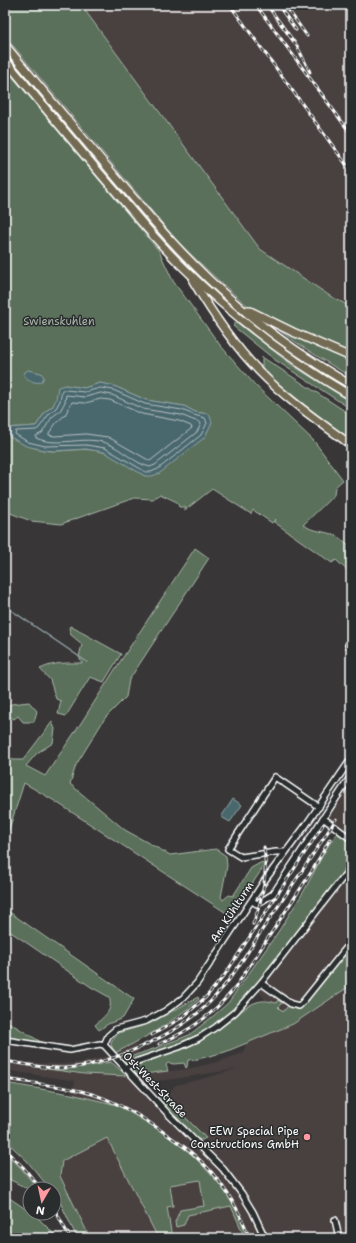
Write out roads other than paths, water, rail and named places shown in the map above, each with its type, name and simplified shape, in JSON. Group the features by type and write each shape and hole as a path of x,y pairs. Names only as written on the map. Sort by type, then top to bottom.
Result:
{"highway":[{"path":"5,46 158,227 204,275 235,304 284,341 351,385"},
{"path":"5,60 151,234 189,274 226,308 264,338 351,396"},
{"path":"189,274 237,346 260,372 298,406 351,445"},
{"path":"235,304 293,332 351,357"}],"street":[{"name":"Am Kühlturm","path":"104,1045 108,1036 116,1030 156,1017 173,1006 197,983 285,852 319,807 351,758"},
{"path":"252,901 257,904 274,894 351,776"},
{"path":"285,852 241,857 228,849 275,777 319,807"},
{"path":"323,818 351,839"},
{"path":"125,1069 135,1062 179,1047 199,1038 216,1027 244,1003 351,867"},
{"path":"261,983 291,1004 299,1006 351,942"},
{"path":"5,1040 70,1050 100,1044 104,1045"},
{"name":"Ost-West-Straße","path":"104,1045 170,1116 223,1169 242,1194 253,1212 265,1238"},
{"path":"335,1220 339,1238"}],"water":[{"path":"28,370 41,373 44,377 42,381 35,382 26,378 24,376 25,372"},
{"path":"100,383 114,386 146,400 184,406 195,412 209,414 212,422 205,437 160,473 152,476 145,476 104,452 86,449 54,451 44,450 26,446 5,434 5,428 36,426 46,411 53,406 58,387 65,385 84,388"},
{"path":"233,799 242,805 230,822 221,817"}],"waterway":[{"path":"5,606 87,662"}],"railway":[{"path":"230,5 351,171"},
{"path":"256,5 351,134"},
{"path":"267,5 297,46 310,72"},
{"path":"278,5 296,30"},
{"path":"285,5 307,36"},
{"path":"5,1061 50,1068 83,1066 122,1055 142,1046 161,1037 196,1015 217,995 244,959 336,819"},
{"path":"152,1035 183,1017 206,997 224,976 323,825"},
{"path":"159,1044 182,1033 201,1021 235,988 312,871 330,839"},
{"path":"253,924 260,905 264,887 264,847"},
{"path":"5,1079 62,1087 94,1094 129,1110 151,1123 189,1151 211,1172 234,1204 249,1238"},
{"path":"5,1150 23,1167 34,1181"},
{"path":"61,1221 70,1238"}],"place":[{"name":"EEW Special Pipe Constructions GmbH","path":"307,1137"}],"park label":[{"name":"Swienskuhlen","path":"59,321"}]}
